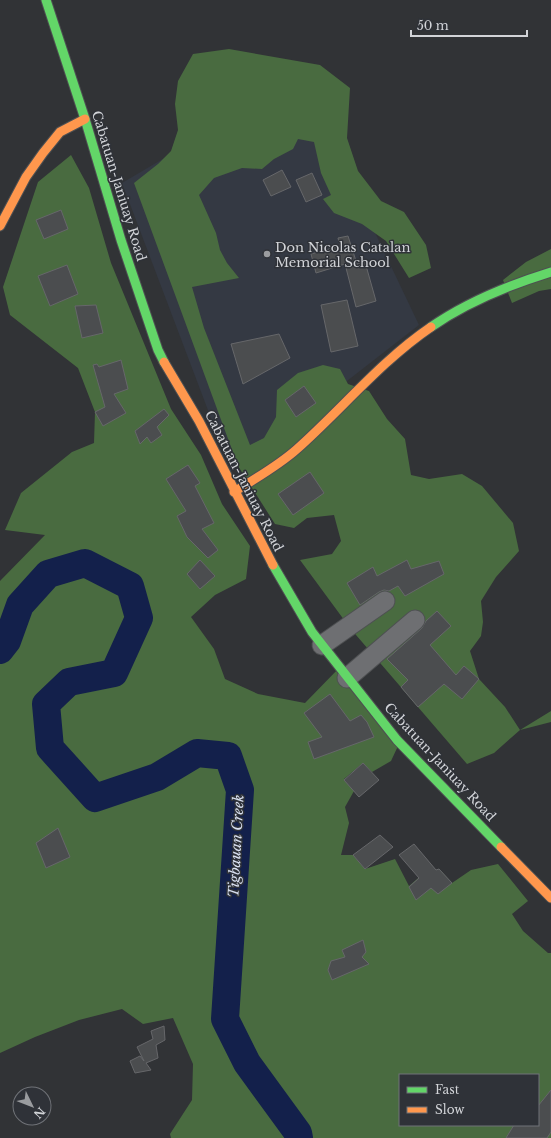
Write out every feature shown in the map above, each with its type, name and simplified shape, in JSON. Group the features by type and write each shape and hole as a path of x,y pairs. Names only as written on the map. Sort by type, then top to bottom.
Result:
{"main road":[{"name":"Cabatuan-Janiuay Road","path":"46,0 158,350 169,371 200,421 234,492 265,551 312,632 347,678 398,740 551,898"},
{"path":"0,226 26,177 43,153 60,132 85,119"},
{"path":"234,492 274,467 296,449 402,349 442,319 483,298 529,279 551,272"}],"street":[{"path":"322,645 385,601"},
{"path":"347,678 415,620"}],"shaded area":[{"name":"Don Nicolas Catalan Memorial School","path":"222,124 328,134 419,325 231,471 122,183"}],"green space":[{"path":"229,49 320,65 350,88 347,138 358,171 381,201 404,212 426,245 431,268 409,278 386,241 362,224 334,213 323,199 331,195 321,173 314,142 298,139 293,149 274,159 262,169 242,168 214,178 199,195 216,233 220,250 227,263 239,278 192,287 204,328 250,445 264,438 276,417 277,390 298,373 323,365 340,369 348,384 369,391 387,419 405,439 411,475 429,479 462,474 482,486 513,523 519,551 496,577 481,601 483,622 481,636 470,651 479,679 505,707 520,730 494,753 467,764 350,628 300,560 332,554 341,541 334,515 307,518 294,528 275,524 238,466 134,183 158,164 171,151 178,130 175,104 178,81 193,54"},
{"path":"71,155 89,188 111,263 171,409 201,455 222,504 250,546 246,579 215,595 191,617 214,649 225,679 258,694 305,703 341,666 398,746 391,761 372,772 363,763 344,779 354,791 345,807 349,823 341,855 353,855 365,869 395,859 409,886 423,874 426,875 439,869 452,883 471,870 498,864 528,901 512,914 523,931 548,953 551,953 551,1138 171,1138 170,1134 192,1100 193,1064 173,1018 143,1024 122,1009 79,1020 35,1037 0,1053 0,581 45,535 5,530 21,493 72,452 94,443 95,412 78,368 10,315 3,287 38,182"},
{"path":"551,249 551,289 539,291 512,303 503,280 526,262"},
{"path":"551,711 551,722 520,730"}],"building":[{"path":"282,170 291,187 271,196 263,180"},
{"path":"312,173 322,195 306,202 296,180"},
{"path":"61,210 68,229 44,239 36,220"},
{"path":"348,236 357,264 365,262 376,301 356,307 345,264 316,273 311,254 340,246 338,238"},
{"path":"67,265 78,294 50,306 38,276"},
{"path":"347,300 358,346 331,352 321,305"},
{"path":"96,305 103,333 82,338 75,306"},
{"path":"279,334 290,358 243,384 231,344"},
{"path":"121,360 128,389 114,394 126,413 103,426 95,412 105,407 93,365 97,364 99,367"},
{"path":"304,386 316,403 296,417 285,400"},
{"path":"164,409 169,415 157,427 162,435 151,443 147,437 140,444 135,431"},
{"path":"188,465 200,483 195,486 214,523 202,529 218,550 208,558 187,537 177,516 186,511 166,479"},
{"path":"310,472 324,493 293,515 278,494"},
{"path":"200,560 215,576 200,589 187,574"},
{"path":"407,560 411,569 439,561 444,574 405,596 398,586 389,591 384,590 379,592 360,605 347,583 373,567 377,576"},
{"path":"437,611 451,626 430,645 456,675 464,666 479,679 462,699 444,684 418,707 401,687 408,680 387,659 422,628 426,621"},
{"path":"330,694 350,721 361,715 367,722 374,737 314,759 308,742 322,737 304,713"},
{"path":"363,763 379,780 359,797 344,780"},
{"path":"58,828 70,857 46,868 36,843"},
{"path":"380,835 393,847 365,869 353,855"},
{"path":"414,844 436,870 439,869 452,883 438,894 431,888 416,900 409,887 419,878 399,855"},
{"path":"363,940 366,952 362,957 369,964 332,980 328,970 331,961 345,957 342,950"},
{"path":"164,1026 165,1040 156,1045 158,1058 146,1063 151,1070 135,1073 130,1061 140,1056 144,1061 137,1047 153,1039 151,1031"},
{"path":"551,1090 551,1132 547,1138 506,1138 513,1126 539,1126 539,1105"}],"waterway":[{"name":"Tigbauan Creek","path":"0,650 7,641 20,605 48,574 85,563 130,586 139,618 114,673 69,682 46,704 50,748 95,798 157,777 197,753 228,756 240,790 225,1019 247,1063 298,1133 299,1138"}],"traffic: fast":[{"path":"46,0 85,119 121,240 158,350 164,362"},
{"path":"431,327 459,310 489,295 551,272"},
{"path":"273,565 312,632 397,740 501,847"}],"traffic: slow":[{"path":"0,226 26,177 43,153 60,132 85,119"},
{"path":"234,492 267,472 290,455 314,434 378,370 413,340 431,327"},
{"path":"164,362 199,421 273,565"},
{"path":"501,847 551,898"}],"place":[{"name":"Don Nicolas Catalan Memorial School","path":"267,254"}]}
